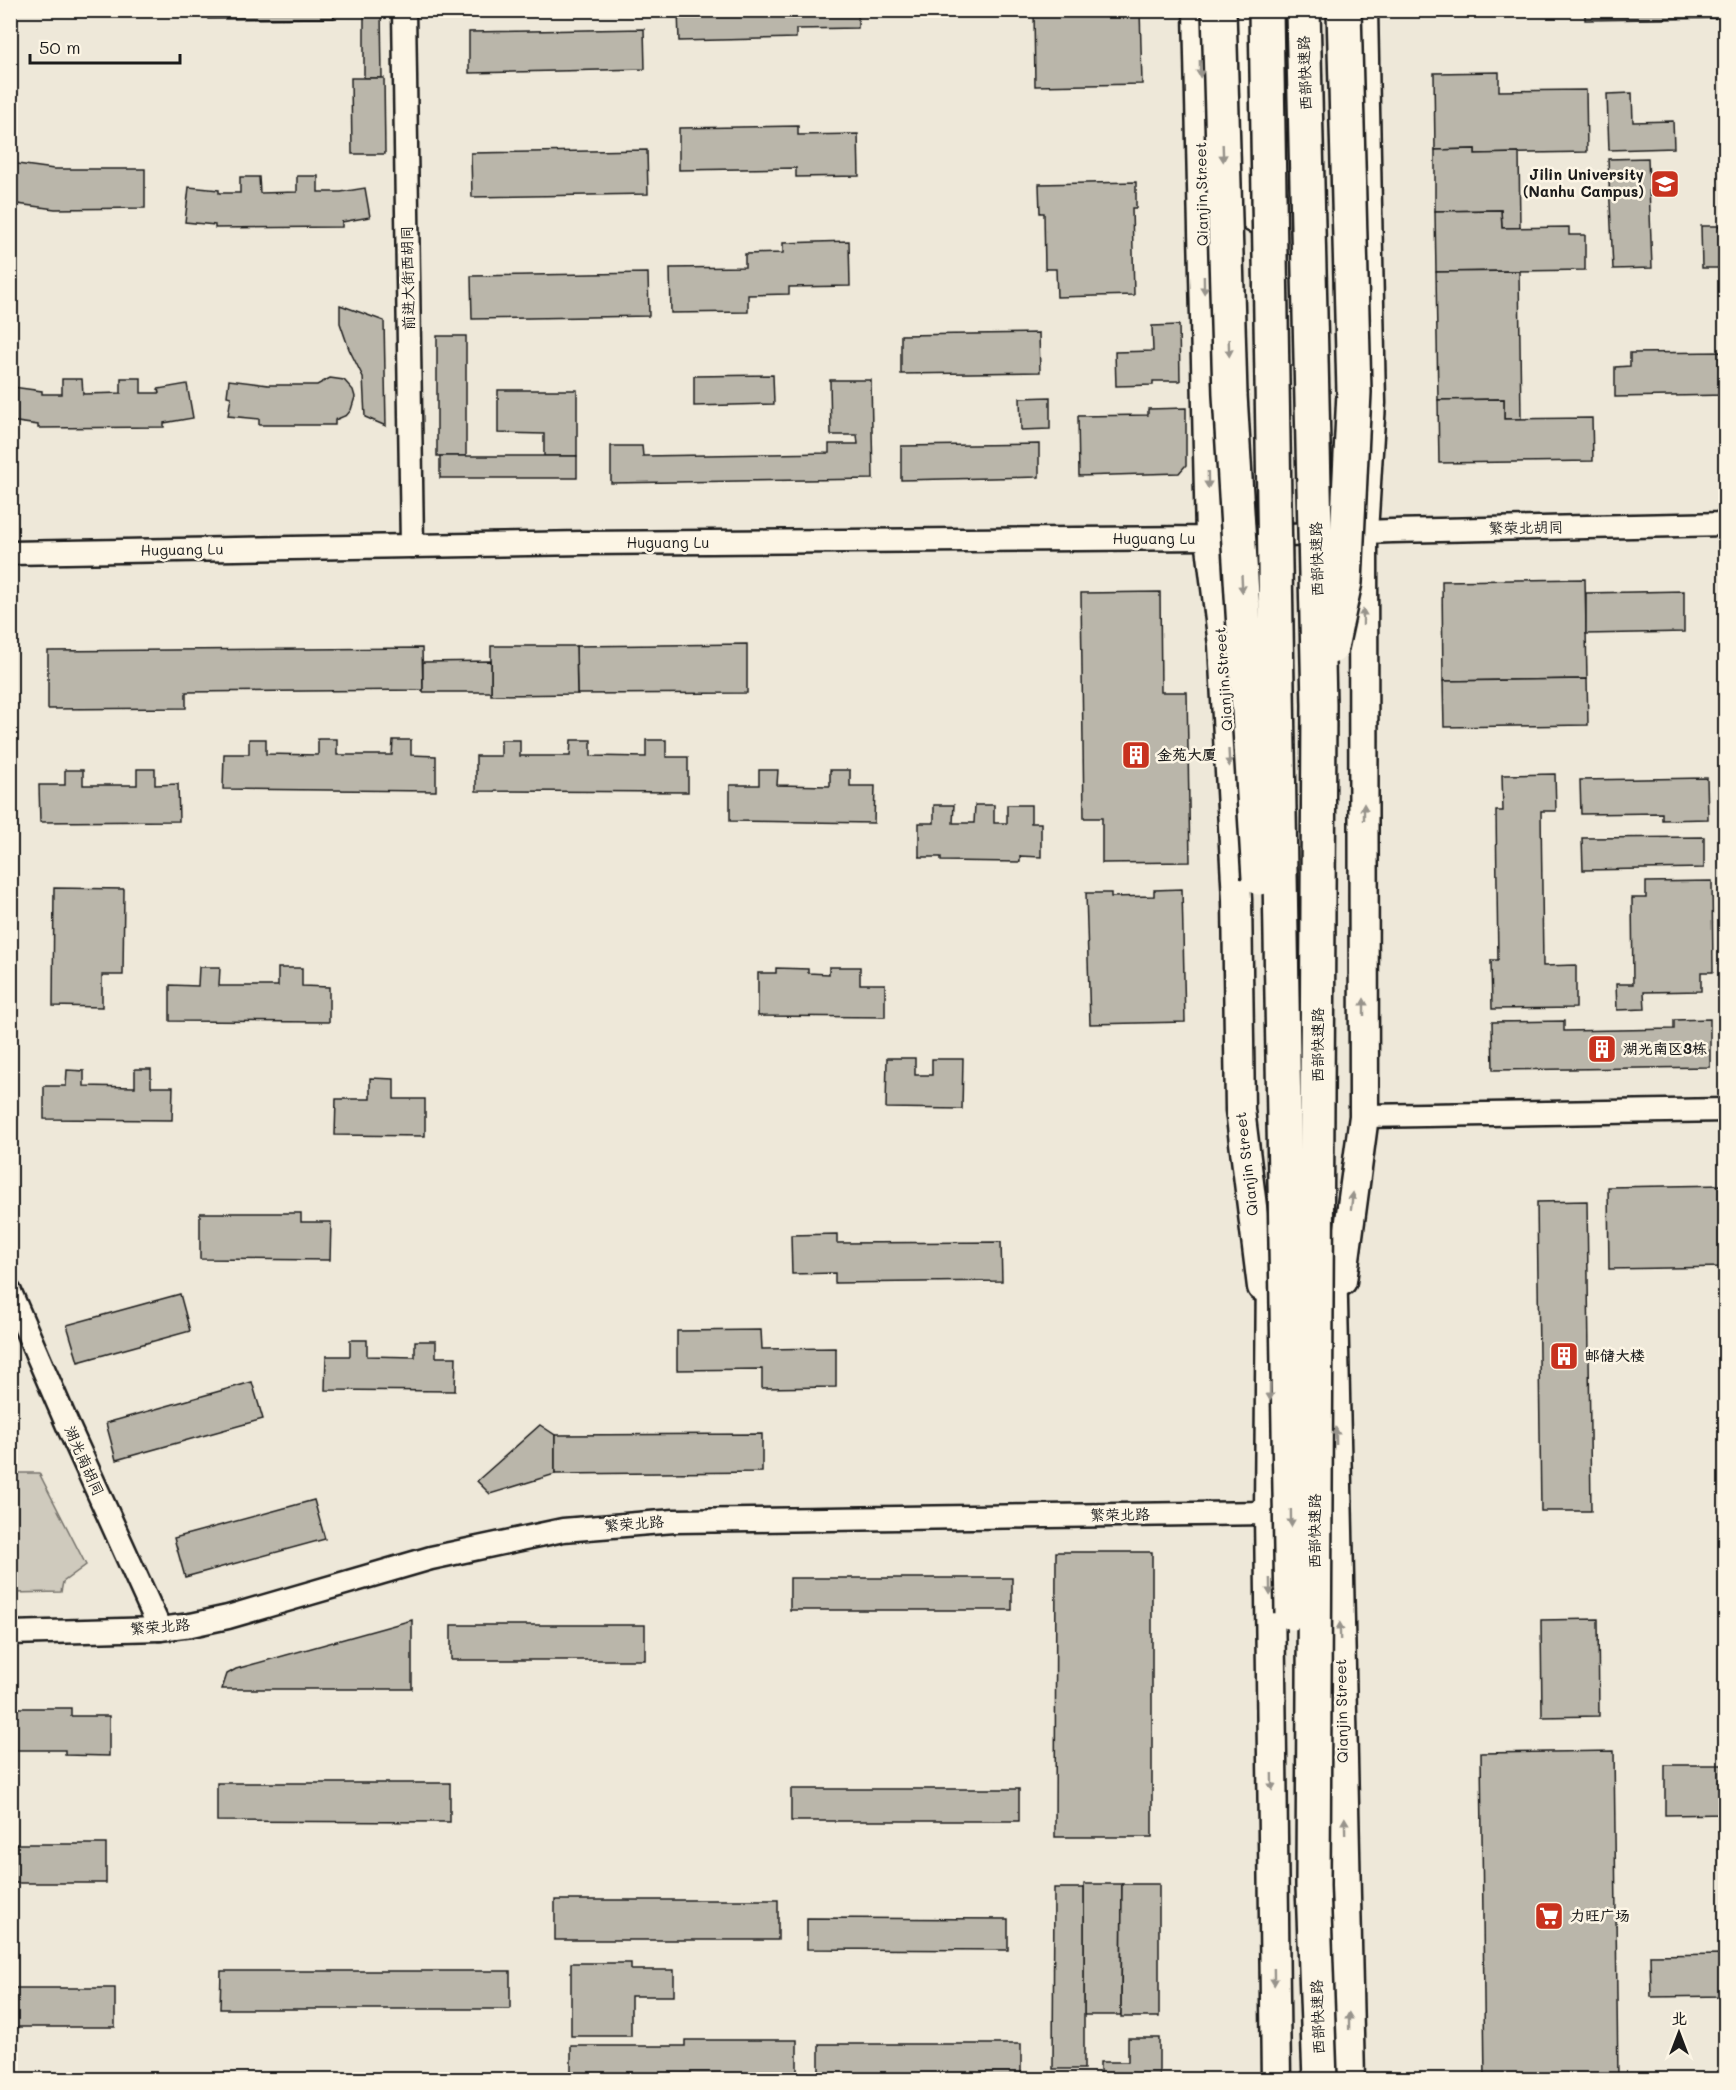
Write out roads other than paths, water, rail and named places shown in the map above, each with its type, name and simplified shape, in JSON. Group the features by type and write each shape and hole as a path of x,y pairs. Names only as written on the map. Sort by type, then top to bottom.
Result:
{"highway":[{"path":"1219,10 1231,407 1265,977 1286,1190"},
{"name":"西部快速路","path":"1266,10 1301,2079"},
{"name":"西部快速路","path":"1303,10 1319,705 1313,1886 1320,2079"},
{"path":"1319,705 1345,582 1354,392 1344,10"}],"main road":[{"name":"Qianjin Street","path":"1198,10 1210,538 1223,645 1235,864 1240,1110 1270,1346"},
{"name":"Qianjin Street","path":"1246,10 1260,388 1272,879 1274,1118 1269,1514 1276,2079"},
{"name":"Qianjin Street","path":"1317,10 1326,534 1327,1088 1350,2079"},
{"name":"Qianjin Street","path":"1334,1342 1364,1116 1363,532 1371,403 1363,10"}],"street":[{"name":"前进大街西胡同","path":"404,10 412,546"},
{"name":"繁荣北胡同","path":"1326,534 1725,524"},
{"name":"Huguang Lu","path":"10,553 412,546 1210,538 1326,534"},
{"path":"1364,1116 1725,1110"},
{"name":"湖光南胡同","path":"10,1292 160,1629"},
{"name":"繁荣北路","path":"10,1633 160,1629 228,1617 431,1558 563,1530 675,1521 1269,1514"}],"place":[{"name":"Jilin University (Nanhu Campus)","path":"1665,184"},
{"name":"金苑大厦","path":"1136,755"},
{"name":"湖光南区3栋","path":"1602,1049"},
{"name":"邮储大楼","path":"1564,1356"},
{"name":"力旺广场","path":"1549,1916"}]}
